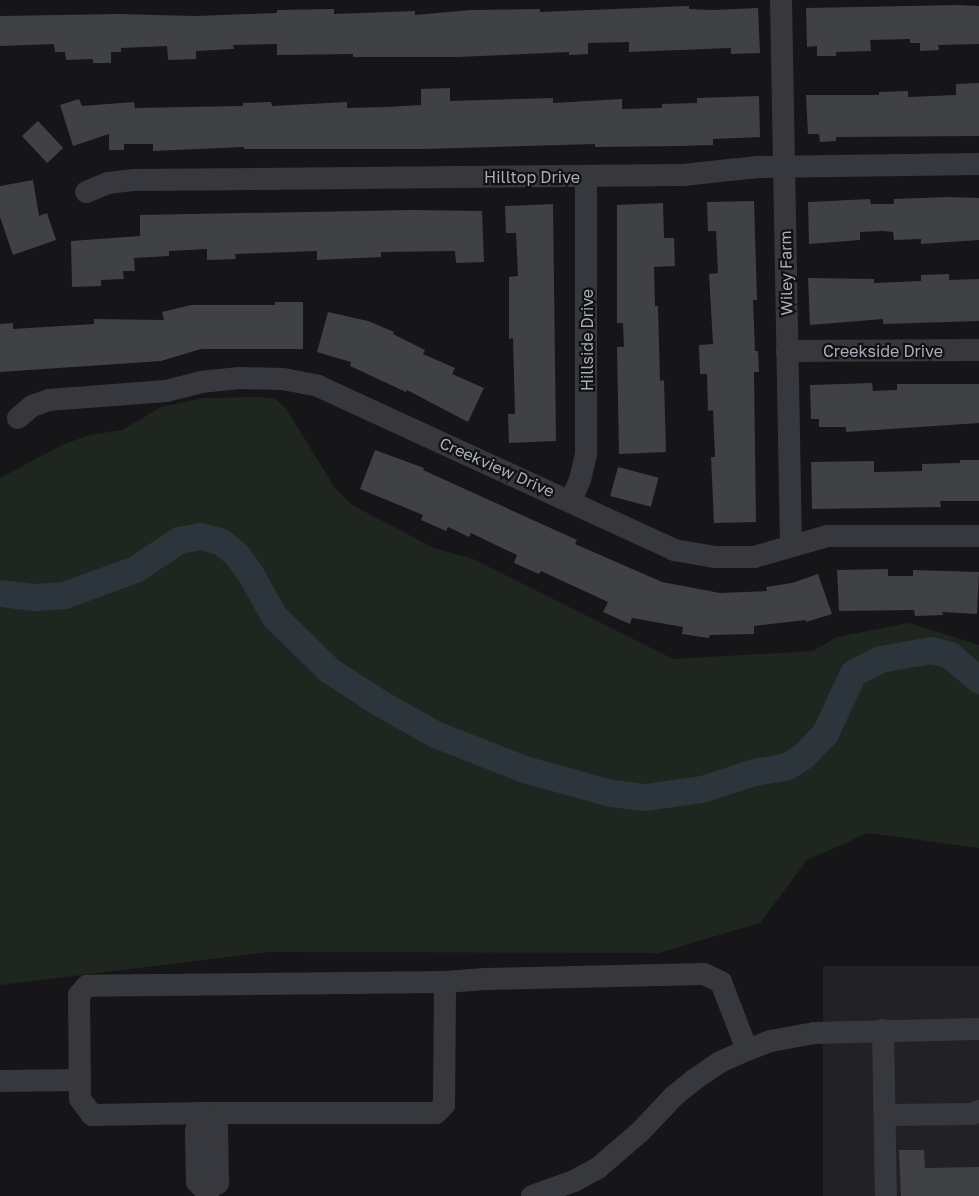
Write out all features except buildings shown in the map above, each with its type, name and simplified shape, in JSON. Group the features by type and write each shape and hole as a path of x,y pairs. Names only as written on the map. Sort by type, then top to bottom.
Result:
{"street":[{"name":"Wiley Farm","path":"781,0 792,545"},
{"name":"Hilltop Drive","path":"86,192 108,183 134,180 683,176 783,166 979,164"},
{"name":"Hillside Drive","path":"570,500 580,480 586,453 586,176"},
{"name":"Creekside Drive","path":"788,351 979,350"},
{"name":"Creekview Drive","path":"18,418 32,406 49,400 166,391 201,382 239,378 283,379 318,386 570,500 674,550 715,557 754,557 827,536 979,536"},
{"path":"445,982 444,1105 436,1113 92,1115 80,1099 79,995 87,986 445,982 704,974 721,982 747,1050"},
{"path":"532,1196 574,1181 598,1168 640,1132 674,1096 695,1079 720,1062 771,1041 814,1033 979,1029"},
{"path":"883,1030 886,1196"},
{"path":"0,1081 80,1080"},
{"path":"885,1115 972,1114 979,1111"},
{"path":"206,1116 217,1128 218,1183 206,1193"}],"shaded area":[{"path":"203,398 274,398 286,409 335,488 352,505 434,548 473,559 673,659 813,651 837,637 909,623 979,645 979,848 868,833 807,860 760,923 658,953 269,952 0,985 0,478 64,444 90,435 122,430 161,407"},
{"path":"823,966 979,966 979,1196 823,1196"}],"waterway":[{"path":"0,593 35,597 64,595 135,569 179,540 200,536 220,541 236,554 250,573 274,616 329,670 380,703 435,734 524,769 611,793 645,797 702,789 754,772 787,766 803,756 825,733 853,673 880,659 931,650 950,655 979,680"}]}
